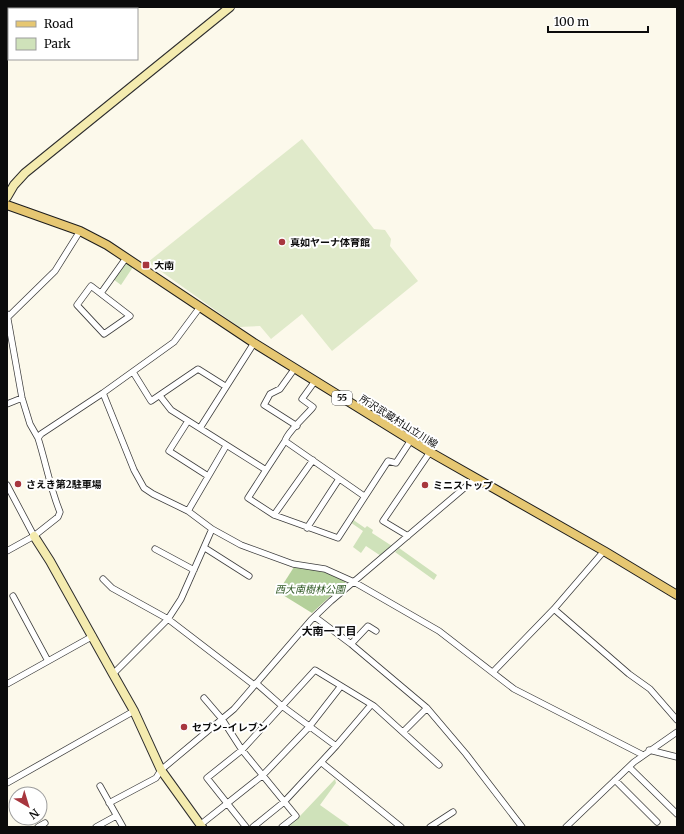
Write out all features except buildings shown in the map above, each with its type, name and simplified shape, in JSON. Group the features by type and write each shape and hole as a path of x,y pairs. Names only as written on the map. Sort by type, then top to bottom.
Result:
{"main road":[{"name":"所沢武蔵村山立川線","path":"7,205 80,231 107,245 254,343 430,452 604,551 677,595"}],"street":[{"path":"7,197 14,185 24,173 230,7"},
{"path":"7,551 34,536 58,517 60,512 52,493 47,467 38,438 30,424 22,398 8,316 55,271 80,231"},
{"path":"101,294 126,258"},
{"path":"91,286 101,294 130,316 104,334 78,305 91,286"},
{"path":"38,438 41,434 133,372 178,338 200,307"},
{"path":"200,428 225,386 254,343"},
{"path":"295,368 280,389 270,394 264,405 297,426"},
{"path":"133,372 151,401 198,369 225,386"},
{"path":"315,381 302,399 313,407 297,426 286,435 285,441 248,498 274,515 338,538 388,461 396,464 411,440"},
{"path":"103,393 134,470 144,488 163,500 188,511 212,529 241,545 293,564 325,569 354,582 439,631 514,688 643,755"},
{"path":"160,396 171,410 188,422 266,470"},
{"path":"7,404 22,398"},
{"path":"188,422 169,451 208,476"},
{"path":"285,441 364,496"},
{"path":"188,511 226,446"},
{"path":"408,536 383,521 430,452"},
{"path":"274,515 313,460"},
{"path":"109,803 156,778 162,770 234,709 315,617 476,478"},
{"path":"307,528 339,479"},
{"path":"7,485 34,536 134,711 162,770 201,826 263,775 308,727 341,686"},
{"path":"113,674 168,619 181,599 205,548 212,529"},
{"path":"205,548 248,576"},
{"path":"155,549 194,570"},
{"path":"494,672 554,609 604,551"},
{"path":"103,579 112,588 168,619 255,684 308,727 336,746"},
{"path":"13,596 48,661"},
{"path":"554,609 629,674 650,689 677,720"},
{"path":"315,617 351,644 428,708 466,754 522,827"},
{"path":"351,644 368,626 376,632"},
{"path":"7,684 92,636"},
{"path":"246,827 226,804 207,778 242,750 315,670 374,706 438,765"},
{"path":"204,698 222,719 242,750 296,816 282,827"},
{"path":"253,827 284,802 322,763 371,705"},
{"path":"403,732 428,708"},
{"path":"7,783 134,711"},
{"path":"566,827 643,755 677,732"},
{"path":"649,750 677,757"},
{"path":"322,763 401,827"},
{"path":"629,767 677,814"},
{"path":"615,780 657,822"},
{"path":"100,786 123,827"},
{"path":"430,827 453,812"},
{"path":"96,827 116,816"}],"green space":[{"name":"真如ヤーナ体育館","path":"302,139 374,229 385,230 391,239 390,246 418,281 332,351 302,314 271,339 260,326 239,327 148,262"},
{"path":"127,263 133,267 121,285 113,279 123,265"},
{"path":"352,519 365,528 367,526 373,530 372,533 392,546 381,556 366,546 361,553 353,547 363,531 350,522"},
{"path":"399,548 437,575 434,580 395,552"},
{"name":"西大南樹林公園","path":"294,567 321,571 348,580 312,613 278,592"},
{"path":"335,779 336,783 320,805 351,827 287,827 300,816"}],"place":[{"name":"真如ヤーナ体育館","path":"282,242"},
{"name":"大南","path":"146,265"},
{"name":"さえき第2駐車場","path":"18,484"},
{"name":"ミニストップ","path":"425,485"},
{"name":"セブン-イレブン","path":"184,727"}],"district":[{"name":"大南一丁目","path":"329,631"}]}
